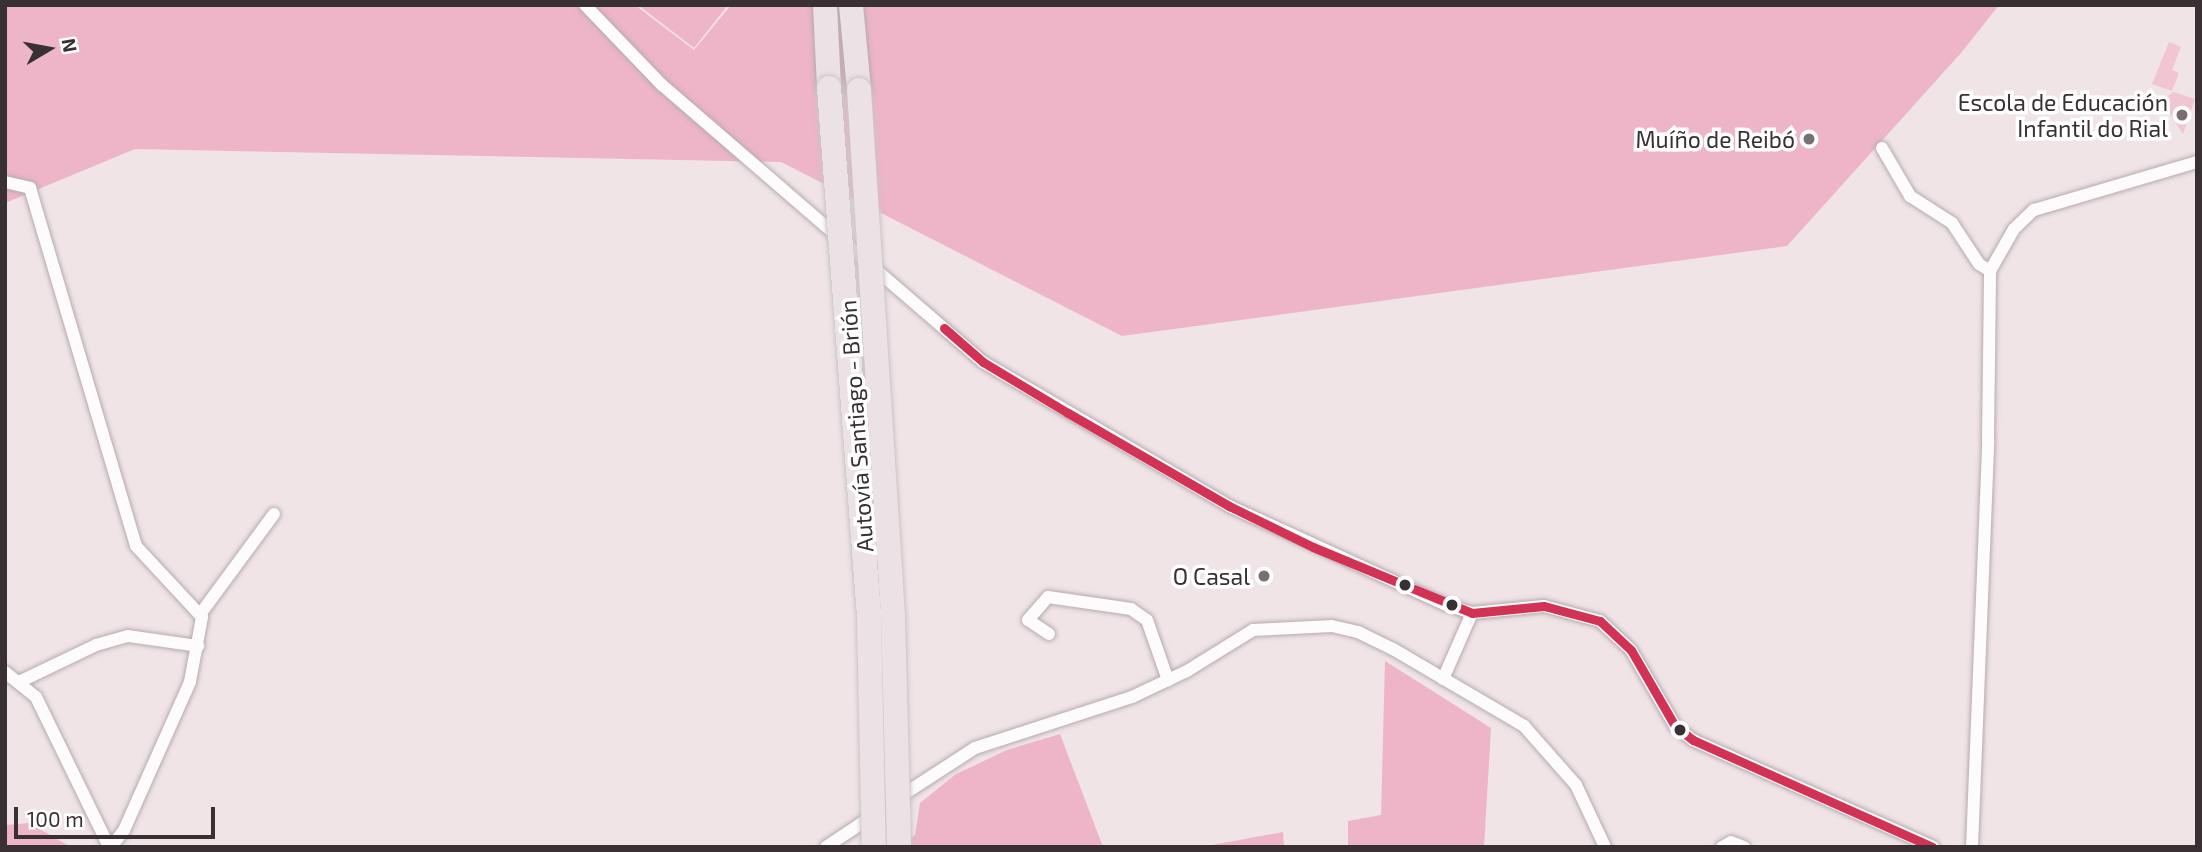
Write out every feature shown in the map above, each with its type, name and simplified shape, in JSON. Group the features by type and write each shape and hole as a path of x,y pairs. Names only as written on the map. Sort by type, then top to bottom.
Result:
{"highway":[{"name":"Autovía Santiago - Brión","path":"825,5 863,525 874,847"},
{"name":"Autovía Santiago - Brión","path":"851,5 859,90 893,616 899,847"}],"street":[{"path":"585,5 662,85 984,362 1229,506 1472,613 1544,606 1601,621 1631,650 1675,726 1693,740 1933,847"},
{"path":"1882,148 1910,196 1952,223 1979,264 1990,271"},
{"path":"1972,847 1988,440 1990,271 2014,229 2034,210 2197,162"},
{"path":"5,182 30,188 136,546 201,613"},
{"path":"5,672 21,681 36,697 110,847 124,830 190,682 198,646 201,613 274,514"},
{"path":"1049,634 1028,620 1048,597 1131,609 1146,620 1168,680"},
{"path":"1445,675 1472,613"},
{"path":"826,847 975,748 1132,697 1168,680 1253,630 1304,625 1358,632 1445,675 1524,726 1545,745 1576,785 1605,847"},
{"path":"21,681 96,645 128,636 198,646"},
{"path":"1722,847 1731,842 1744,847"}],"shaded area":[{"path":"5,5 635,5 694,50 731,5 1999,5 1961,53 1787,246 1122,336 781,162 135,149 5,203"},
{"path":"638,5 728,5 694,48"},
{"path":"2169,42 2181,47 2172,70 2179,73 2172,91 2152,84"},
{"path":"2174,92 2195,99 2183,134 2161,100"},
{"path":"1385,661 1491,728 1484,847 1348,847 1348,821 1381,815"},
{"path":"1060,734 1103,847 898,847 915,835 920,803 956,774 1007,750"},
{"path":"29,823 71,847 5,847 5,825"},
{"path":"1283,832 1284,847 1201,847"}],"transit line":[{"path":"944,328 983,362 1068,413 1229,506 1313,547 1472,613 1544,606 1600,621 1631,650 1675,726 1693,740 1932,847"}],"place":[{"name":"Escola de Educación Infantil do Rial","path":"2182,115"},
{"name":"Muíño de Reibó","path":"1809,139"},
{"name":"O Casal","path":"1264,576"}]}
